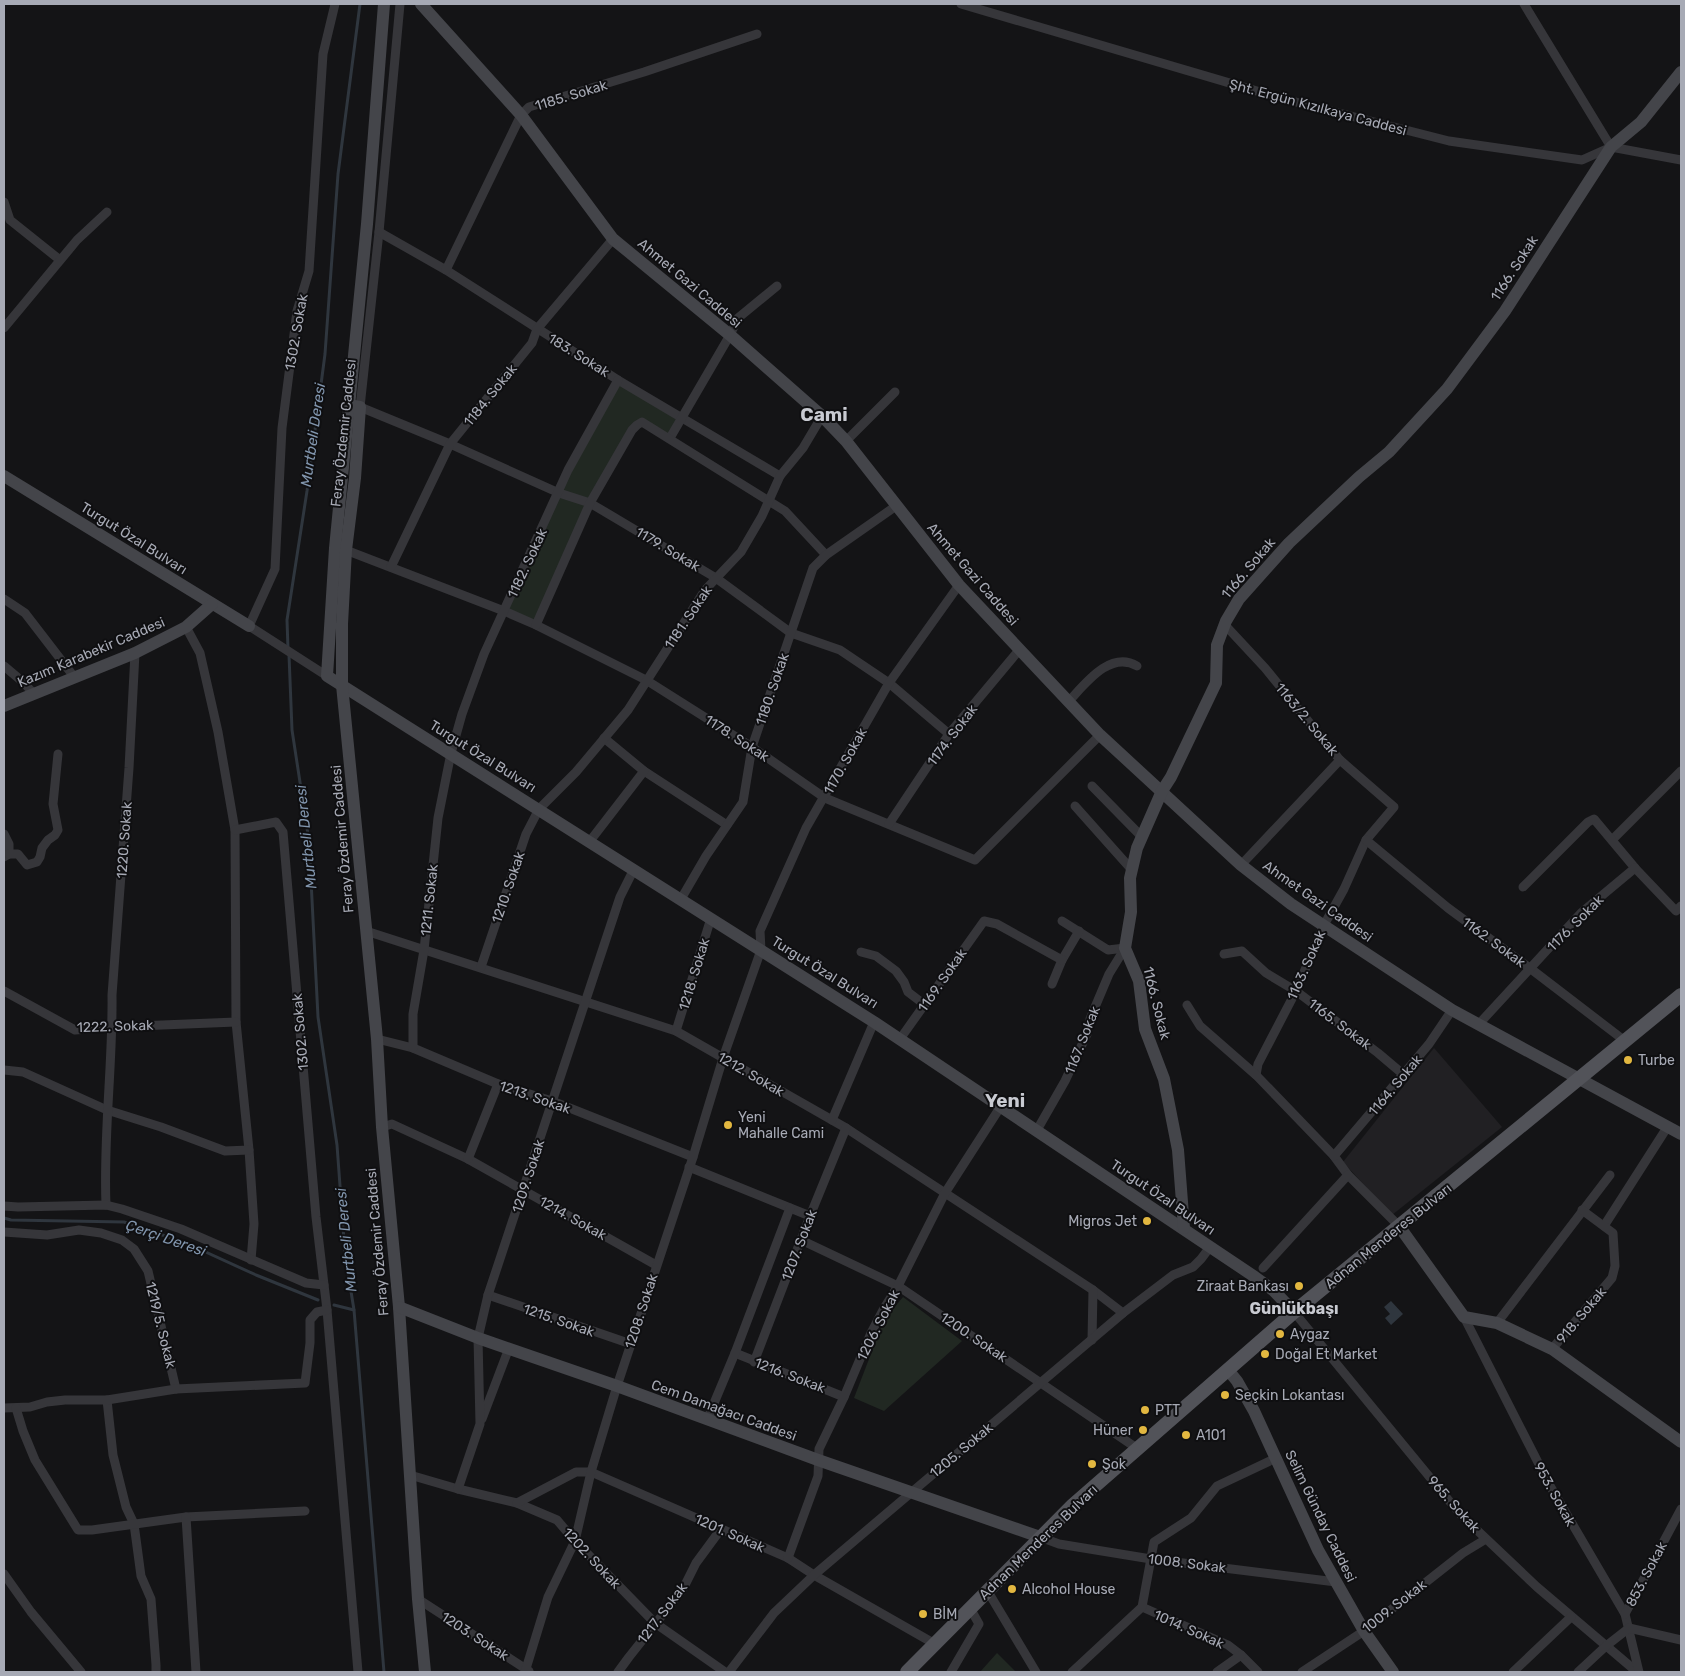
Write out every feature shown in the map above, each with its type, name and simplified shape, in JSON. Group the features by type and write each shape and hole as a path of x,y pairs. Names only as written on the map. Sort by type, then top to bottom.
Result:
{"main road":[{"name":"Adnan Menderes Bulvarı","path":"907,1672 1073,1505 1294,1312 1680,997"}],"street":[{"name":"1302. Sokak","path":"249,626 275,569 282,428 297,311 309,271 323,54 335,4"},
{"path":"249,626 327,676 354,406 384,4"},
{"name":"Feray Özdemir Caddesi","path":"354,406 379,232 400,4"},
{"name":"Ahmet Gazi Caddesi","path":"421,4 521,115 613,239 730,336 822,416 846,441 959,585 1100,735 1241,865 1291,904 1452,1010 1681,1134"},
{"name":"Şht. Ergün Kızılkaya Caddesi","path":"961,4 1284,99 1449,141 1582,160 1611,148"},
{"path":"1524,4 1611,148 1681,160"},
{"name":"1185. Sokak","path":"446,270 521,115 529,107 644,72 757,34"},
{"name":"1166. Sokak","path":"1184,1228 1178,1150 1164,1079 1145,1029 1139,981 1125,948 1131,912 1130,878 1137,848 1162,791 1172,778 1216,683 1217,645 1225,625 1239,599 1289,543 1358,477 1389,452 1447,390 1505,311 1611,148 1641,122 1681,72"},
{"path":"4,202 10,220 60,260"},
{"path":"4,328 77,240 107,212"},
{"name":"183. Sokak","path":"379,232 446,270 618,380 780,476"},
{"name":"1184. Sokak","path":"391,567 450,444 532,343 537,329 613,239"},
{"path":"670,438 730,336 738,318 777,286"},
{"name":"1182. Sokak","path":"452,753 462,714 481,663 504,611 568,470 618,380"},
{"path":"846,441 895,392"},
{"name":"1179. Sokak","path":"354,406 450,444 559,493 590,503 716,578 791,633 840,650 889,684 950,734"},
{"name":"1181. Sokak","path":"539,809 576,772 628,710 705,590 741,552 762,516 780,476 803,448 822,416"},
{"path":"536,625 590,503 632,430 637,424 642,422 785,511 826,555"},
{"name":"Turgut Özal Bulvarı","path":"4,476 249,626"},
{"name":"1180. Sokak","path":"681,899 706,856 743,802 752,747 813,568 826,555 896,506"},
{"name":"Feray Özdemir Caddesi","path":"340,549 342,685 377,1039 382,1127 399,1307 418,1599 425,1672"},
{"name":"1178. Sokak","path":"340,549 391,567 536,625 646,680 752,747 825,798 975,860 1100,735"},
{"name":"1170. Sokak","path":"761,950 760,931 806,828 889,684 959,585"},
{"path":"4,599 25,612 75,678"},
{"name":"Kazım Karabekir Caddesi","path":"4,706 135,653 186,627 212,604"},
{"name":"1163/2. Sokak","path":"1225,625 1265,668 1340,760 1394,807"},
{"path":"186,627 200,653 218,732 235,830 236,1022 250,1150 254,1224 251,1260"},
{"name":"1174. Sokak","path":"889,824 950,734 1020,649"},
{"name":"1220. Sokak","path":"106,1205 104,1165 113,1027 112,995 129,768 135,653"},
{"path":"1069,701 1092,678 1112,663 1123,661 1137,666"},
{"path":"4,666 34,694"},
{"name":"Turgut Özal Bulvarı","path":"327,676 452,753 900,1039 1184,1228 1274,1291 1294,1312"},
{"path":"604,738 644,771 727,825"},
{"name":"1211. Sokak","path":"413,1048 413,1014 424,950 438,818 452,753"},
{"path":"4,834 9,844 6,856 18,854 27,865 37,862 48,840 58,830 53,804 58,754"},
{"path":"1241,865 1340,760"},
{"path":"590,841 644,771"},
{"path":"1612,840 1681,771"},
{"path":"1092,786 1142,837"},
{"path":"1075,806 1132,870"},
{"name":"1163. Sokak","path":"1256,1075 1258,1064 1296,991 1324,925 1344,890 1366,840 1394,807"},
{"name":"1210. Sokak","path":"481,967 526,834 539,809"},
{"path":"1523,887 1588,822 1594,820 1635,868 1676,911 1681,906"},
{"name":"1302. Sokak","path":"235,830 276,822 283,832 316,1217 324,1285"},
{"name":"1162. Sokak","path":"1366,840 1448,908 1531,968 1625,1040"},
{"name":"1176. Sokak","path":"1478,1025 1581,913 1635,868"},
{"name":"1209. Sokak","path":"458,1489 480,1424 478,1338 488,1295 620,897 634,869"},
{"name":"1218. Sokak","path":"676,1031 711,918"},
{"name":"1169. Sokak","path":"900,1039 984,921 998,924 1062,960"},
{"path":"1062,921 1108,950 1125,948"},
{"name":"1212. Sokak","path":"366,931 676,1031 846,1128 1093,1290 1123,1313"},
{"path":"1052,984 1062,960 1079,931"},
{"name":"1167. Sokak","path":"1037,1130 1065,1081 1087,1034 1090,1019 1109,974 1125,948"},
{"name":"1208. Sokak","path":"527,1671 548,1597 575,1541 591,1472 630,1344 761,950"},
{"name":"1165. Sokak","path":"1224,954 1242,951 1266,973 1296,991 1404,1075"},
{"path":"861,952 876,956 896,971 908,992 925,1005"},
{"name":"1222. Sokak","path":"4,991 75,1030 236,1022"},
{"path":"1187,1005 1200,1026 1256,1075 1334,1156 1348,1175 1400,1226 1464,1317 1497,1323 1552,1349 1681,1442"},
{"name":"1164. Sokak","path":"1334,1156 1404,1075 1429,1044 1452,1010"},
{"path":"832,1120 874,1022"},
{"name":"1213. Sokak","path":"377,1039 413,1048 498,1084 552,1101 693,1157"},
{"path":"4,1070 23,1072 107,1110 161,1127 225,1151 250,1150"},
{"path":"468,1159 498,1084"},
{"name":"1206. Sokak","path":"788,1558 818,1476 819,1449 872,1333 945,1194 1001,1106"},
{"name":"1214. Sokak","path":"382,1127 392,1124 468,1159 656,1265"},
{"path":"1604,1226 1668,1126"},
{"name":"1207. Sokak","path":"754,1362 846,1128"},
{"path":"689,1167 810,1216"},
{"path":"1263,1268 1348,1175"},
{"path":"1497,1323 1610,1175"},
{"path":"4,1206 106,1205 181,1229 306,1283 324,1285 358,1672"},
{"name":"1207. Sokak","path":"707,1420 735,1353 790,1208"},
{"name":"918. Sokak","path":"1552,1349 1612,1278 1615,1266 1613,1234 1582,1210"},
{"name":"1219/5. Sokak","path":"4,1232 47,1235 79,1230 101,1233 122,1240 134,1249 148,1271 176,1390"},
{"name":"1200. Sokak","path":"801,1240 898,1286 1138,1449"},
{"name":"1205. Sokak","path":"729,1672 774,1613 814,1575 1123,1313 1173,1275 1193,1267 1210,1247"},
{"path":"1092,1340 1093,1290"},
{"name":"1215. Sokak","path":"488,1295 630,1344"},
{"name":"Cem Damağacı Caddesi","path":"399,1307 478,1338 617,1386 818,1460 1040,1537"},
{"path":"4,1408 30,1407 47,1402 65,1400 107,1400 176,1390 305,1383 310,1343 310,1320 317,1312 326,1310"},
{"name":"965. Sokak","path":"1294,1312 1460,1514 1537,1587 1638,1672"},
{"name":"953. Sokak","path":"1464,1317 1549,1484 1625,1614 1638,1672"},
{"path":"480,1424 509,1348"},
{"name":"1216. Sokak","path":"735,1353 844,1396"},
{"name":"Selim Günday Caddesi","path":"1228,1370 1237,1381 1254,1411 1318,1550 1364,1631 1393,1672"},
{"path":"107,1400 113,1455 126,1507 134,1524 141,1576 150,1599 156,1672"},
{"path":"16,1408 23,1432 35,1460 78,1530 186,1517 305,1512"},
{"path":"1072,1672 1142,1607 1154,1542 1191,1518 1217,1486 1276,1458"},
{"path":"517,1502 576,1472 591,1472"},
{"name":"1201. Sokak","path":"591,1472 788,1558 814,1575 935,1644"},
{"name":"1202. Sokak","path":"410,1475 458,1489 517,1502 557,1520 655,1623 725,1672"},
{"name":"853. Sokak","path":"1625,1614 1681,1509"},
{"path":"186,1517 196,1672"},
{"name":"1217. Sokak","path":"618,1672 683,1589 696,1563 721,1529"},
{"name":"1008. Sokak","path":"1040,1537 1059,1544 1151,1559 1336,1582"},
{"name":"1009. Sokak","path":"1302,1672 1364,1631 1463,1553 1486,1538"},
{"path":"4,1574 31,1612 81,1672"},
{"path":"987,1590 1036,1672"},
{"name":"1203. Sokak","path":"418,1599 527,1671"},
{"name":"1014. Sokak","path":"1142,1607 1228,1645 1258,1672"},
{"path":"951,1672 979,1624 970,1608"},
{"path":"1512,1672 1571,1617"},
{"path":"1578,1672 1629,1628 1681,1640"},
{"path":"1217,1672 1241,1655"}],"shaded area":[{"path":"618,380 683,417 670,438 642,422 590,503 536,625 504,611 559,493"},
{"path":"1434,1048 1502,1127 1392,1215 1343,1162"},
{"path":"903,1297 962,1341 884,1411 854,1398 884,1320"},
{"path":"1391,1301 1403,1314 1391,1325 1385,1318 1390,1314 1384,1307"},
{"path":"997,1653 1016,1672 980,1672"}],"waterway":[{"name":"Murtbeli Deresi","path":"288,649 287,620 307,491 325,354 338,174 360,4"},
{"name":"Murtbeli Deresi","path":"289,655 292,730 309,841 318,1017 337,1145 345,1254 354,1310 384,1672"},
{"name":"Çerçi Deresi","path":"4,1218 11,1220 124,1222 186,1243 256,1275 318,1300"},
{"name":"Çerçi Deresi","path":"334,1305 354,1310"}],"place":[{"name":"Turbe","path":"1628,1060"},
{"name":"Yeni Mahalle Cami","path":"728,1125"},
{"name":"Migros Jet","path":"1147,1221"},
{"name":"Ziraat Bankası","path":"1299,1286"},
{"name":"Aygaz","path":"1280,1334"},
{"name":"Doğal Et Market","path":"1265,1354"},
{"name":"Seçkin Lokantası","path":"1225,1395"},
{"name":"PTT","path":"1145,1410"},
{"name":"Hüner","path":"1143,1430"},
{"name":"A101","path":"1186,1435"},
{"name":"Şok","path":"1092,1464"},
{"name":"Alcohol House","path":"1012,1589"},
{"name":"BİM","path":"923,1614"}],"district":[{"name":"Cami","path":"824,414"},
{"name":"Yeni","path":"1005,1100"},
{"name":"Günlükbaşı","path":"1294,1308"}]}
